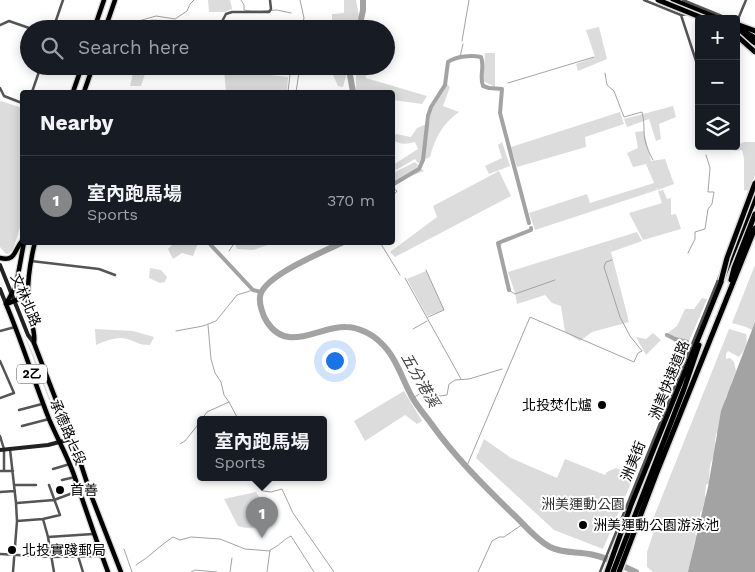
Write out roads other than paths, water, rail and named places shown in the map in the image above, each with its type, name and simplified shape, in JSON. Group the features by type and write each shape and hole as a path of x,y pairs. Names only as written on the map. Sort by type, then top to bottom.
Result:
{"highway":[{"path":"658,0 695,15"},
{"path":"673,0 710,15"},
{"path":"740,27 755,35"},
{"path":"740,36 755,42"},
{"path":"740,38 755,51"},
{"path":"721,281 727,258 755,183"},
{"name":"洲美快速道路","path":"606,572 628,512 755,198"},
{"path":"730,288 734,268 755,214"},
{"name":"洲美快速道路","path":"619,572 707,345 755,228"},
{"path":"612,572 684,389 696,355 703,327"},
{"path":"684,389 707,345"}],"main road":[{"path":"97,20 104,0"},
{"path":"108,20 115,0"},
{"path":"74,90 79,75"},
{"path":"85,90 90,75"},
{"path":"0,258 12,258 21,245"},
{"path":"6,304 12,294 19,274 23,245"},
{"name":"2乙","path":"34,245 28,295 29,312 35,334 34,343"},
{"name":"文林北路","path":"0,265 14,301 34,343"},
{"name":"文林北路","path":"0,289 6,304"},
{"path":"6,304 28,295"},
{"name":"承德路七段","path":"6,304 49,419 70,464 108,572"},
{"name":"承德路七段","path":"34,343 75,446 91,495 121,572"},
{"path":"5,449 59,443 71,439"}],"street":[{"path":"56,20 63,0"},
{"path":"223,20 226,14 269,12 270,0"},
{"path":"644,0 681,14 698,15"},
{"path":"683,0 719,15"},
{"path":"740,15 746,0"},
{"path":"681,14 696,60"},
{"path":"0,26 9,21 20,25"},
{"path":"33,90 37,75"},
{"path":"0,88 4,96 20,102"},
{"path":"0,98 4,96"},
{"name":"洲美街","path":"600,572 709,299 755,192"},
{"path":"31,261 99,269 115,274"},
{"path":"0,331 15,326"},
{"path":"0,361 14,393 0,398"},
{"path":"18,410 44,404"},
{"path":"22,426 49,419"},
{"path":"0,436 13,471 15,485 17,521 13,572"},
{"path":"4,471 5,449"},
{"path":"53,468 70,464"},
{"path":"0,471 13,471"},
{"path":"62,480 74,477"},
{"path":"15,485 36,485"},
{"path":"17,521 60,515 49,485"},
{"path":"0,492 15,491"},
{"path":"16,503 54,500 78,491"},
{"path":"42,519 48,537 54,572"},
{"path":"48,537 94,534"},
{"path":"0,554 52,557 102,556"},
{"path":"78,556 83,572"}],"waterway":[{"path":"142,20 156,16 175,19 187,11 194,0"},
{"path":"241,0 244,10 250,11"},
{"path":"300,0 303,20"},
{"name":"五分港溪","path":"361,20 363,0"},
{"path":"462,41 469,0"},
{"path":"261,11 277,10 291,13"},
{"path":"249,11 260,11"},
{"path":"460,57 463,44"},
{"path":"395,183 419,169 423,160 428,116 431,107 445,85 448,62 464,56 481,57 483,86 502,89 500,113 529,223"},
{"path":"508,83 594,57"},
{"path":"605,73 607,85 614,91 624,117 642,112 645,139 653,160"},
{"path":"288,90 290,75"},
{"path":"296,90 299,75"},
{"name":"五分港溪","path":"350,75 353,90"},
{"path":"688,253 695,239 695,232 705,229 708,209 712,204 714,192 708,192 710,168 706,155"},
{"path":"395,189 397,191 395,193"},
{"path":"509,290 498,243 531,230 531,228"},
{"path":"211,245 253,290 261,292"},
{"path":"229,251 233,245"},
{"name":"五分港溪","path":"337,245 295,265 271,281 263,289 260,303 264,317 275,331 284,336 294,337 335,328 351,327 373,336 386,348 414,400 449,447 535,536 555,549 599,556 636,572"},
{"path":"382,245 400,275"},
{"path":"466,468 530,317 634,362 638,353 642,351 630,336 620,317 604,267 606,262 612,260"},
{"path":"426,270 444,310 428,317"},
{"path":"405,278 461,379"},
{"path":"509,290 515,294 555,280"},
{"path":"176,331 203,326 216,321 237,295 253,290"},
{"path":"413,329 427,321"},
{"path":"204,416 207,412 229,402 224,395 221,382 215,373 211,359 208,325"},
{"path":"667,335 687,342"},
{"path":"413,398 427,391 440,396 447,395 449,384 455,380 469,379 502,369"},
{"path":"229,402 236,416"},
{"path":"180,444 185,441 197,426"},
{"path":"259,481 263,491 271,492 282,489 293,513 334,572"},
{"path":"478,572 492,541 499,537 504,537 523,524"},
{"path":"267,572 270,550 291,536 314,572"},
{"path":"136,565 173,537 180,540 191,537 220,539 245,549 270,551"},
{"path":"124,549 132,572"},
{"path":"230,572 232,558"},
{"path":"191,572 195,570 217,572"}],"place":[{"name":"北投焚化爐","path":"602,405"},
{"name":"首善","path":"60,490"},
{"name":"洲美運動公園游泳池","path":"583,525"},
{"name":"室內跑馬場","path":"262,538"},
{"name":"北投實踐郵局","path":"12,550"}],"park label":[{"name":"洲美運動公園","path":"583,504"}]}
